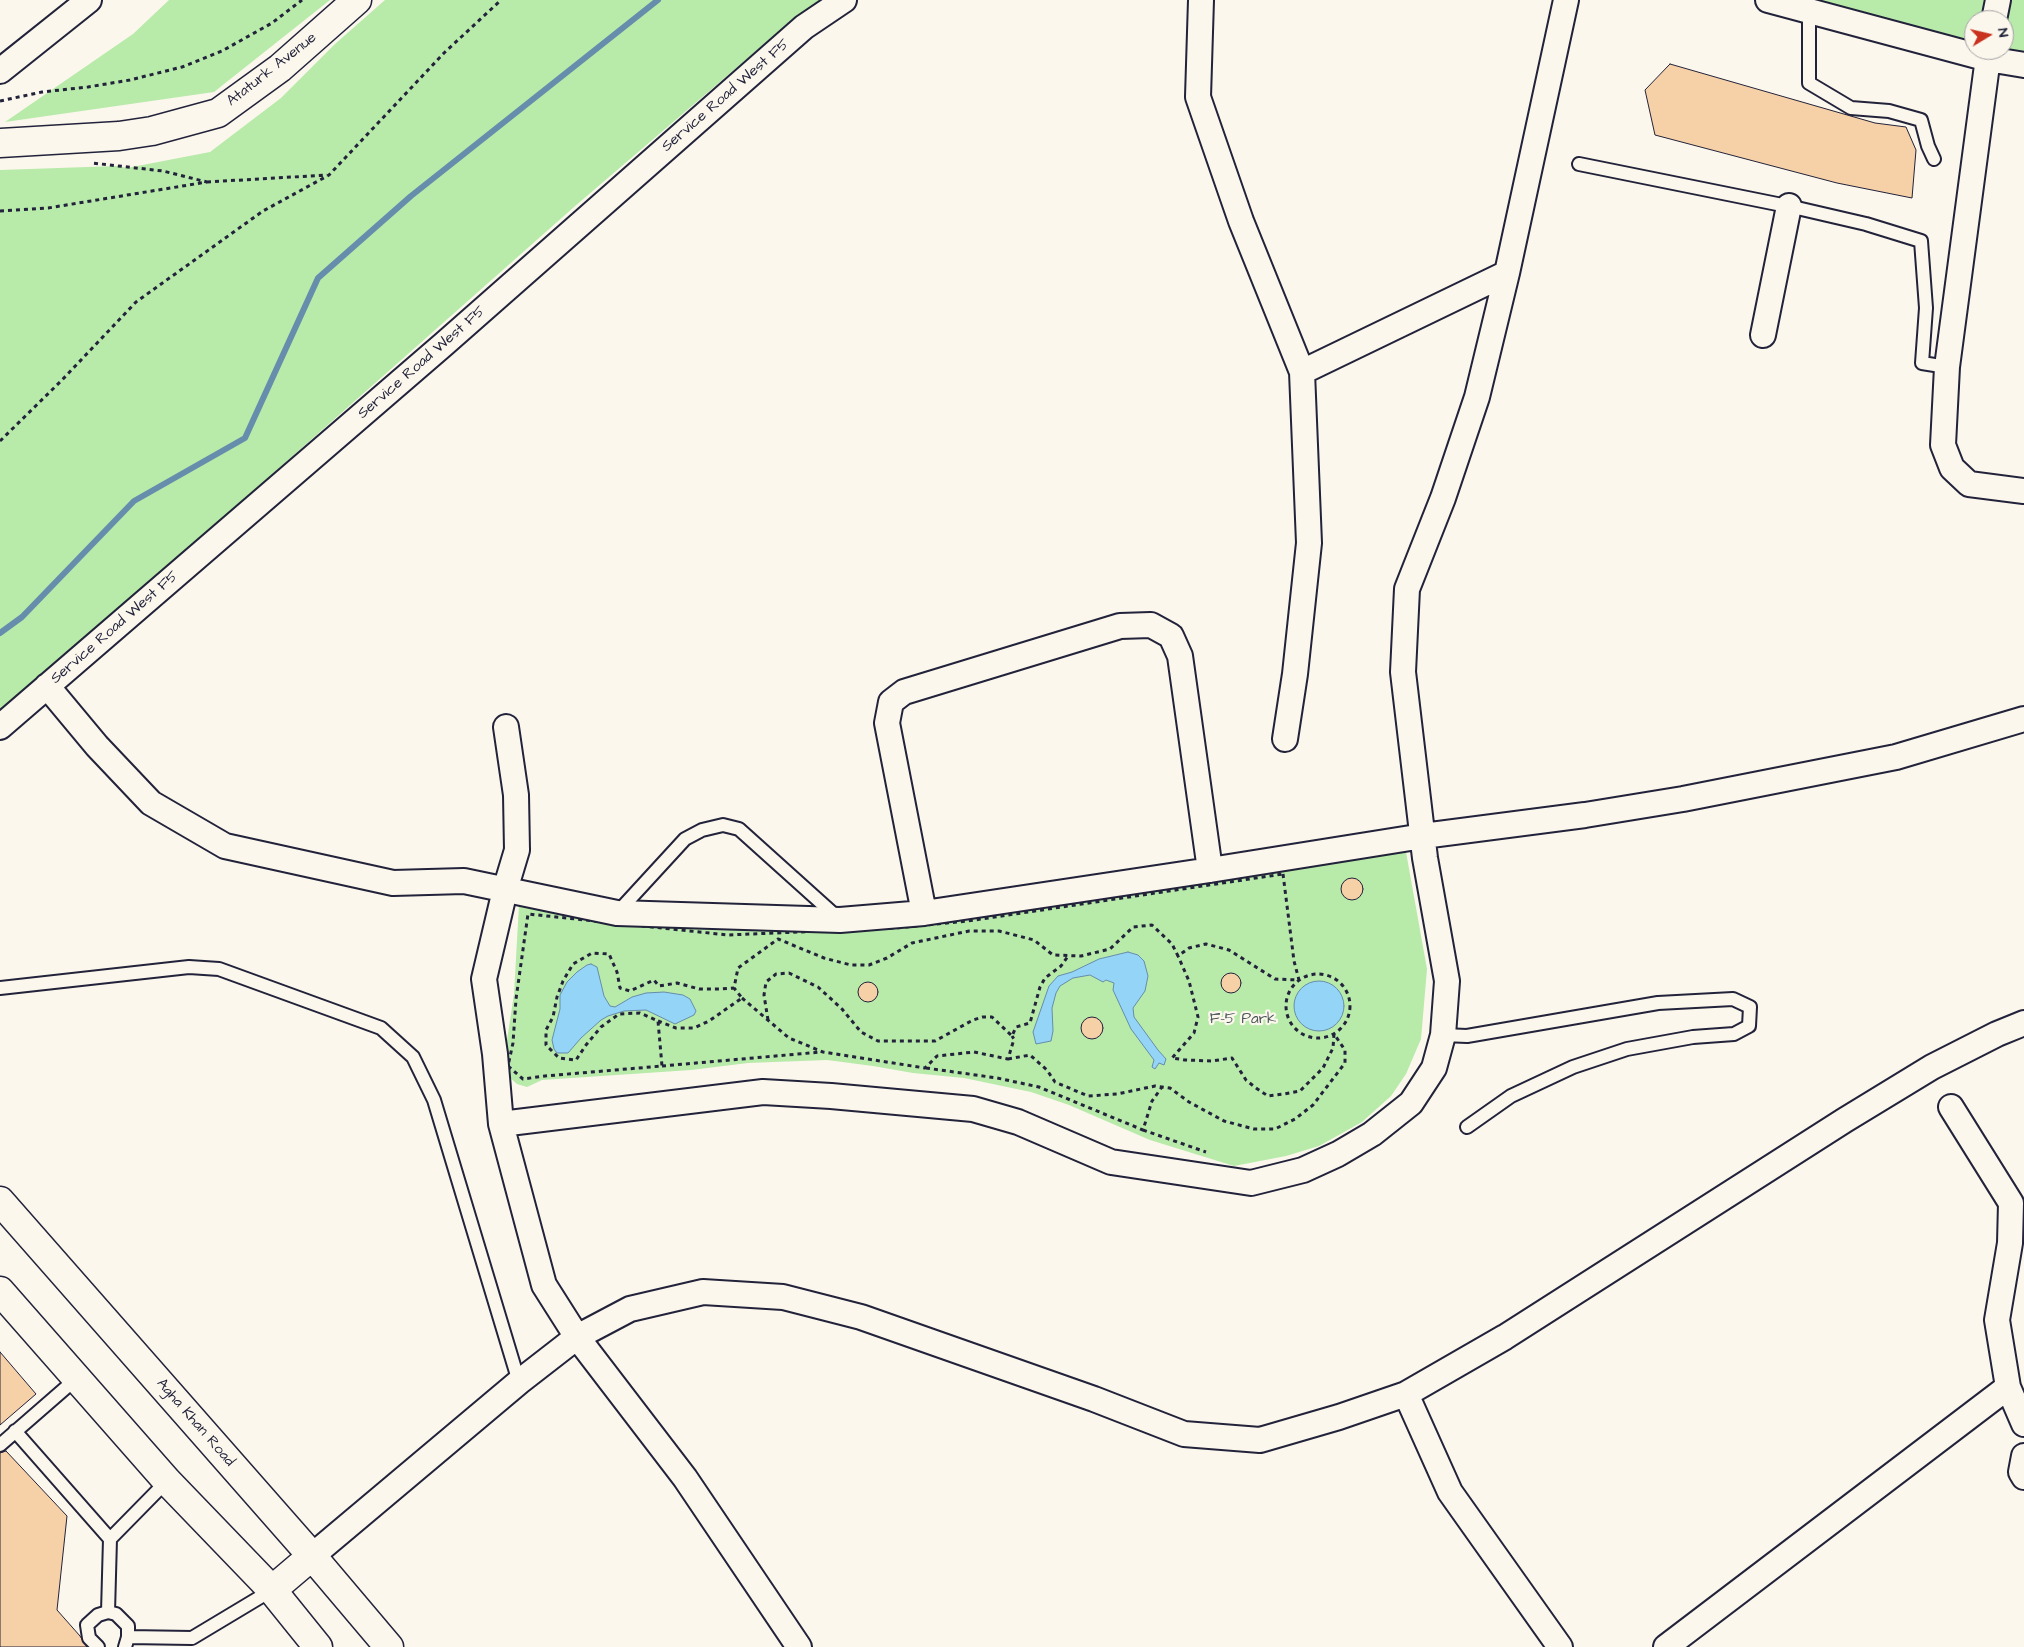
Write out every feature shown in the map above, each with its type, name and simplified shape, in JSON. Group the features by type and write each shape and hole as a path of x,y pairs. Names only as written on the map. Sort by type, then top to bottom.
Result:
{"street":[{"path":"0,70 89,0"},
{"name":"Ataturk Avenue","path":"0,143 119,136 152,131 218,113 280,68 356,0"},
{"name":"Service Road West F5","path":"0,727 444,344 804,27 844,0"},
{"path":"1200,0 1198,97 1240,221 1302,372 1309,543 1295,674 1285,738"},
{"path":"501,1124 763,1092 831,1096 973,1109 1018,1122 1111,1162 1251,1183 1303,1170 1372,1134 1411,1103 1434,1068 1443,1035 1447,982 1423,836 1403,672 1407,589 1443,498 1477,397 1507,273 1566,0"},
{"path":"1768,0 1809,12 1964,48"},
{"path":"1988,60 1947,367 1943,445 1952,468 1970,484 2024,491"},
{"path":"2008,60 2024,65"},
{"path":"1763,335 1789,206"},
{"path":"1302,372 1507,273"},
{"path":"924,913 888,723 891,702 904,692 1120,626 1151,625 1171,636 1180,656 1210,870"},
{"path":"47,686 97,746 151,803 225,846 393,882 464,881 617,913 840,920 924,913 1423,836 1683,799 1896,757 2024,719"},
{"path":"506,727 516,795 518,850 505,890 484,979 495,1054 501,1124 544,1285 577,1337 685,1478 799,1647"},
{"path":"272,1590 519,1382 577,1337 630,1309 702,1292 783,1297 861,1317 1094,1398 1184,1434 1260,1440 1339,1417 1406,1394 1505,1337 1845,1120 1932,1067 1997,1034 2024,1023"},
{"path":"1951,1107 2011,1203 2010,1243 1997,1320 2008,1387 2024,1424"},
{"name":"Agha Khan Road","path":"0,1201 312,1556 389,1647"},
{"path":"0,1291 167,1481 272,1590 318,1647"},
{"path":"1666,1647 2008,1387"},
{"path":"1406,1394 1450,1492 1560,1647"},
{"path":"2024,1456 2021,1472 2024,1477"}],"lane":[{"path":"1809,12 1809,83 1852,108 1889,111 1921,120 1928,146 1934,159"},
{"path":"1580,164 1789,206 1866,224 1921,241 1926,308 1922,362 1947,367"},
{"path":"617,913 685,839 702,830 723,825 739,829 840,920"},
{"path":"0,988 189,966 219,968 381,1028 413,1057 434,1100 519,1382"},
{"path":"1443,1035 1467,1036 1658,1003 1733,999 1750,1007 1749,1026 1734,1034 1693,1037 1627,1049 1572,1067 1511,1096 1467,1127"},
{"path":"0,1445 77,1378"},
{"path":"15,1431 110,1539 108,1612"},
{"path":"110,1539 167,1481"},
{"path":"98,1647 89,1638 87,1625 98,1615 108,1612 116,1614 128,1626 126,1642 192,1638 272,1590"}],"path":[{"path":"0,101 42,92 121,81 182,67 222,52 272,23 302,0"},
{"path":"0,441 62,380 136,302 263,211 329,175 444,53 501,0"},
{"path":"82,162 163,171 208,182"},
{"path":"0,211 48,208 208,182 329,175"},
{"path":"823,1052 523,1079 508,1066 513,1044 516,999 528,914 728,935 894,928 968,921 1283,874 1294,961 1299,980"},
{"path":"1215,1155 1143,1130 1039,1087 997,1078 823,1052 789,1038 742,998 734,988 738,968 778,939 824,958 851,965 869,965 887,958 912,943 969,931 999,930 1034,940 1053,955 1081,956 1110,950 1133,927 1152,925 1172,944 1178,956 1189,980 1198,1017 1194,1033 1172,1058 1212,1061 1232,1058 1246,1080 1268,1096 1276,1095 1300,1091 1323,1068 1333,1048 1334,1034"},
{"path":"1178,956 1189,948 1206,944 1229,950 1275,979 1299,980"},
{"path":"734,988 699,989 677,983 659,986 654,980 630,990 620,988 617,972 609,954 592,953 573,964 563,981 553,1017 546,1030 546,1045 560,1058 576,1060 601,1027 619,1014 640,1013 676,1028 694,1028 709,1021 742,998"},
{"path":"1012,1036 1016,1028 1030,1023 1040,987 1045,978 1061,966 1068,956"},
{"path":"768,1020 764,996 766,982 776,974 789,972 818,987 842,1008 861,1032 878,1041 936,1041 973,1020 992,1017 1014,1039 1008,1059"},
{"path":"1314,974 1329,975 1346,988 1350,998 1351,1009 1348,1019 1342,1028 1334,1034 1324,1038 1313,1038 1303,1035 1294,1028 1286,1008 1287,997 1291,988 1299,980 1314,974"},
{"path":"658,1021 662,1066"},
{"path":"925,1068 937,1056 974,1052 1008,1059 1030,1055 1047,1070 1055,1082 1088,1096 1117,1094 1155,1086 1170,1088 1189,1102 1224,1121 1254,1129 1275,1129 1295,1120 1313,1105 1345,1063 1345,1050 1334,1034"},
{"path":"1143,1130 1152,1102 1162,1087"}],"green space":[{"path":"169,0 330,0 214,92 5,122 133,34"},
{"path":"385,0 821,0 798,15 574,207 0,715 0,170 117,166 127,168 210,152 281,98 335,44"},
{"path":"1804,0 2024,0 2024,63 2014,56 2014,10 1964,10 1964,47"},
{"name":"F-5 Park","path":"1406,852 1427,969 1421,1039 1406,1074 1391,1096 1362,1122 1319,1146 1286,1156 1234,1166 1150,1140 1069,1105 1031,1092 964,1078 913,1073 827,1060 748,1063 691,1070 542,1080 527,1087 517,1084 506,1074 504,1060 514,994 519,905 708,927 879,925 1014,912"}],"water":[{"path":"1128,952 1138,955 1144,961 1148,976 1145,991 1133,1008 1134,1017 1166,1059 1164,1065 1159,1063 1155,1069 1152,1067 1154,1060 1131,1029 1113,990 1114,983 1106,980 1103,982 1090,975 1073,978 1060,986 1052,1008 1053,1031 1051,1041 1036,1044 1033,1032 1049,986 1058,976 1072,972 1099,959"},
{"path":"591,964 597,967 604,996 610,1006 615,1007 632,997 646,993 664,992 683,995 690,999 696,1011 694,1015 675,1024 646,1010 624,1011 601,1020 568,1053 557,1053 552,1040 560,1009 560,995 567,982 577,972"},
{"path":"1314,981 1324,981 1337,988 1344,1001 1344,1011 1337,1024 1324,1031 1314,1031 1305,1027 1298,1020 1294,1011 1294,1001 1298,992 1305,985"}],"building":[{"path":"1670,64 1875,123 1906,127 1916,150 1912,198 1837,183 1655,135 1645,90"},
{"path":"1352,878 1360,881 1363,889 1360,897 1352,900 1344,897 1341,889 1344,881"},
{"path":"1231,973 1238,976 1241,983 1238,990 1231,993 1224,990 1221,983 1224,976"},
{"path":"868,982 875,985 878,992 875,999 868,1002 861,999 858,992 861,985"},
{"path":"1092,1017 1100,1020 1103,1028 1100,1036 1092,1039 1084,1036 1081,1028 1084,1020"},
{"path":"0,1352 36,1394 0,1425"},
{"path":"6,1451 67,1516 57,1610 87,1647 0,1647 0,1453"}],"waterway":[{"path":"0,633 22,617 134,501 245,438 318,278 411,196 658,0"}]}
